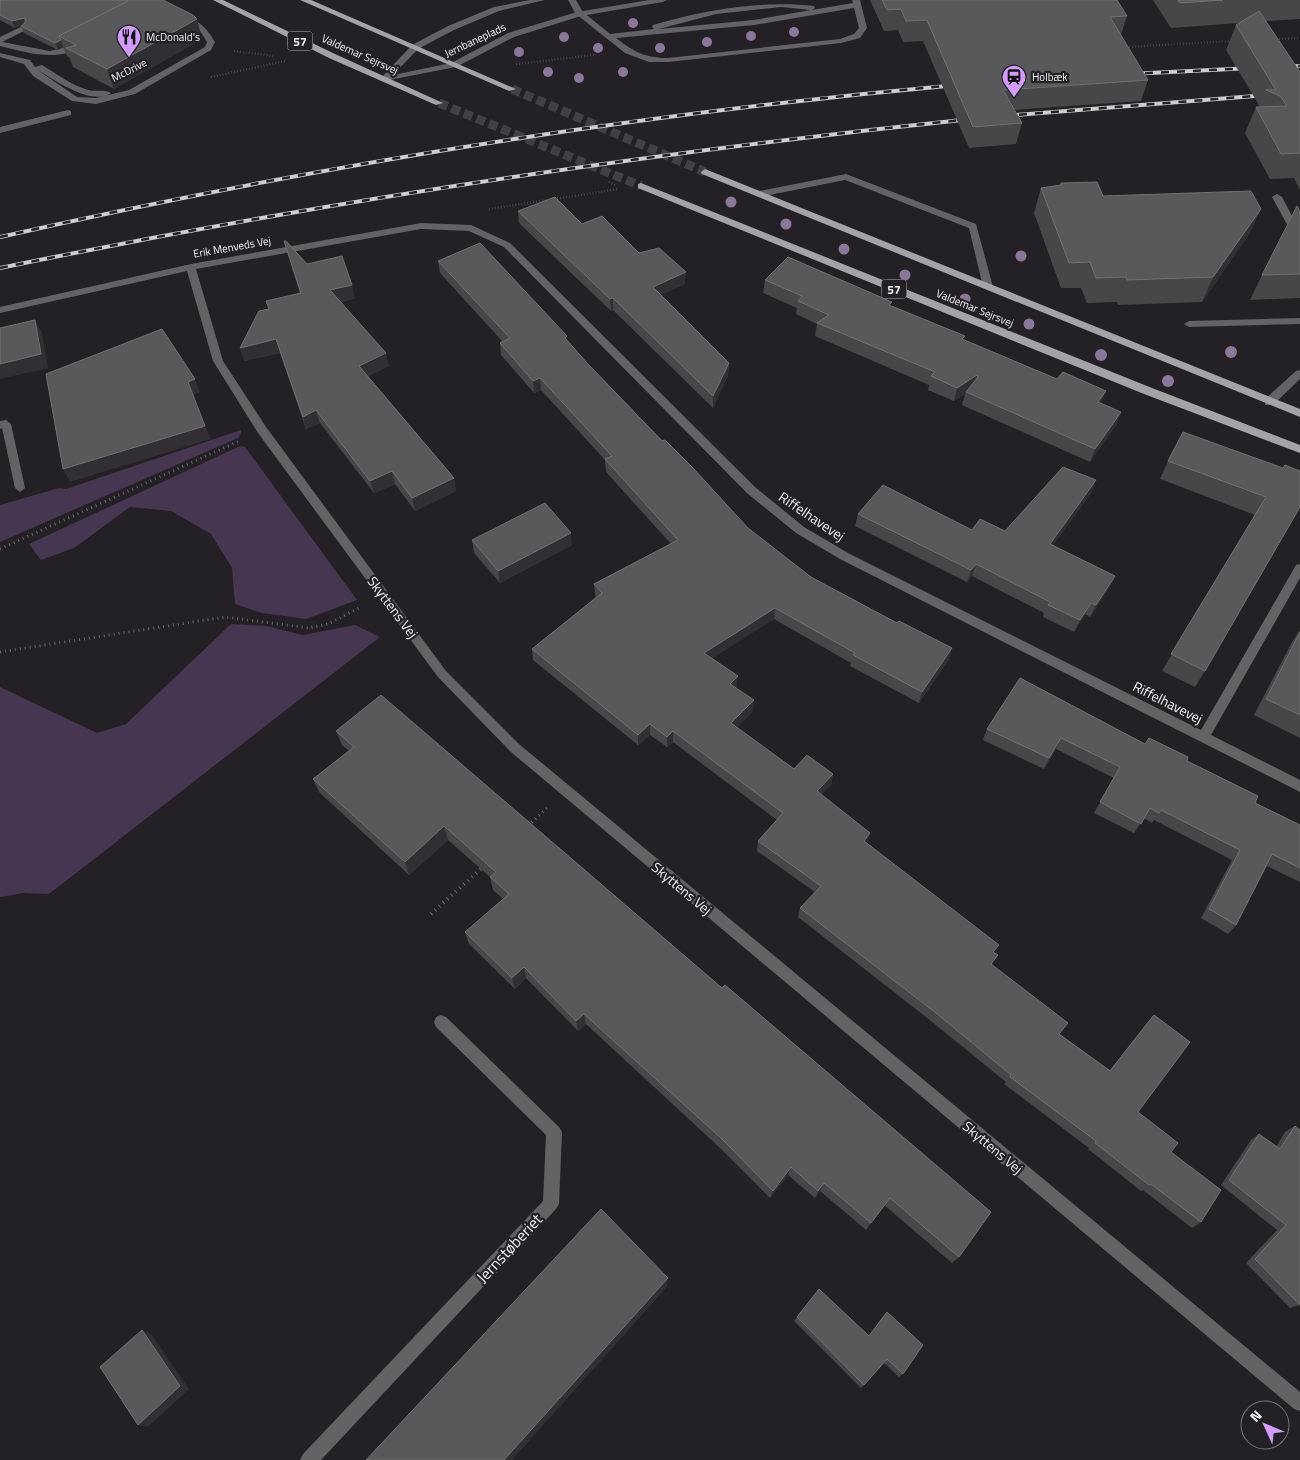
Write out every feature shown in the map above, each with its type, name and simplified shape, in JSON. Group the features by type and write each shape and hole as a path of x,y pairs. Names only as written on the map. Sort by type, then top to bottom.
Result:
{"main road":[{"name":"Valdemar Sejrsvej","path":"217,0 332,56 439,102"},
{"name":"Valdemar Sejrsvej","path":"304,0 512,90"},
{"name":"Valdemar Sejrsvej","path":"705,172 1300,413"},
{"name":"Valdemar Sejrsvej","path":"641,186 1148,392 1300,449"}],"street":[{"name":"Jernbaneplads","path":"384,79 414,47 482,14 541,0"},
{"path":"572,0 580,14 628,51 649,60 668,60 841,41 857,36 863,28 857,2 776,19 691,30 640,32 610,36"},
{"name":"Jernbaneplads","path":"384,79 453,65 512,35 580,14 663,0"},
{"path":"640,32 685,18 750,8 778,5 821,9"},
{"path":"27,62 36,74 67,95 85,102 132,92 208,48 211,42 206,33 179,17"},
{"path":"0,40 23,28"},
{"name":"McDrive","path":"0,55 27,62 76,88 94,94 104,94 124,86 200,44 206,33"},
{"path":"0,44 50,54 60,54 87,41"},
{"path":"0,130 68,112"},
{"path":"759,194 846,177 973,226 988,287"},
{"path":"1276,197 1300,239"},
{"name":"Erik Menveds Vej","path":"0,310 191,267 422,226 471,228"},
{"name":"Riffelhavevej","path":"471,228 507,245 751,490 800,530 844,556 1300,786"},
{"name":"Skyttens Vej","path":"191,267 218,361 262,430 442,674 515,748 1300,1403"},
{"path":"1189,324 1300,321"},
{"path":"1269,402 1300,373"},
{"path":"0,425 6,424 20,488"},
{"name":"Riffelhavevej","path":"1203,737 1300,568"},
{"name":"Jernstøberiet","path":"309,1460 551,1204 554,1132 441,1022"}],"path":[{"path":"1272,39 1300,38"},
{"path":"1119,48 1234,41"},
{"path":"208,48 276,56"},
{"path":"480,50 513,64 628,51"},
{"path":"497,207 641,186"},
{"path":"0,549 262,430"},
{"path":"0,652 225,617 252,619 309,628 328,624 384,596"},
{"path":"524,830 566,791"},
{"path":"431,914 488,862"}],"shaded area":[{"path":"241,430 238,438 0,542 0,505 59,488 66,489"},
{"path":"240,446 245,447 357,600 306,619 262,613 235,604 232,568 211,534 171,511 130,507 74,548 41,560 29,544"},
{"path":"231,624 266,626 303,635 355,625 380,637 49,894 23,893 0,897 0,687 97,733 126,724"}],"building":[{"path":"0,0 128,1 59,36 61,40 55,43 21,26 25,23 25,18 12,21 0,15"},
{"path":"130,0 163,0 193,15 197,19 107,69 66,48 76,45 59,36"},
{"path":"882,0 1117,0 1127,16 1110,17 1148,80 1003,90 1022,123 973,127 927,20 906,21 901,9 887,10"},
{"path":"1178,0 1223,0 1180,3"},
{"path":"1259,11 1300,72 1300,153 1281,154 1256,107 1287,106 1280,96 1266,90 1276,90 1236,25"},
{"path":"1097,182 1103,196 1251,191 1261,209 1213,277 1127,280 1126,277 1096,278 1090,262 1069,263 1041,188 1061,185 1061,183"},
{"path":"555,197 582,224 602,216 639,253 659,248 686,272 653,287 729,363 713,396 613,298 610,299 518,211"},
{"path":"1297,206 1300,211 1300,274 1262,275"},
{"path":"284,241 307,264 342,256 352,285 330,290 386,353 359,366 454,478 412,498 392,471 370,481 316,410 303,417 276,339 240,348 259,311 269,309 266,301 301,293"},
{"path":"480,243 567,336 565,338 588,364 662,441 665,440 693,468 748,528 811,577 897,623 899,621 952,648 922,692 853,655 855,653 775,608 704,653 738,676 730,684 754,700 731,723 794,769 807,755 833,774 817,791 870,833 864,841 999,945 993,952 998,955 991,964 1068,1023 1059,1034 1110,1071 1154,1015 1190,1042 1138,1112 1178,1143 1171,1152 1221,1190 1201,1222 1151,1184 1149,1185 1095,1143 1096,1141 1010,1077 1011,1075 936,1013 800,908 821,886 758,841 783,813 673,731 667,737 650,724 638,735 532,649 602,593 594,584 678,540 605,459 612,456 540,378 533,381 500,343 510,338 438,261"},
{"path":"788,257 892,302 889,305 965,336 962,339 1057,379 1063,372 1106,391 1098,402 1121,412 1095,449 966,392 978,377 977,375 957,388 931,376 935,372 817,323 829,315 798,301 802,296 765,280"},
{"path":"35,320 41,354 0,364 0,328"},
{"path":"162,329 195,379 188,382 205,426 63,469 46,374"},
{"path":"1183,432 1283,468 1285,465 1300,471 1300,507 1205,671 1171,654 1266,497 1168,461"},
{"path":"1063,467 1096,480 1050,544 1115,576 1096,605 1091,603 1080,620 1048,605 1050,602 976,564 971,570 858,514 883,485 972,530 980,519 1005,531"},
{"path":"545,503 571,533 498,571 472,540"},
{"path":"1300,632 1300,715 1266,699"},
{"path":"1020,678 1145,744 1149,738 1188,757 1187,761 1258,796 1255,803 1300,825 1300,868 1272,854 1236,925 1209,909 1240,850 1161,810 1159,813 1150,808 1141,824 1100,802 1120,767 1061,738 1049,758 987,729"},
{"path":"381,695 722,988 725,985 991,1212 959,1257 890,1198 871,1223 824,1183 818,1191 791,1167 773,1191 722,1139 584,1014 576,1021 524,967 512,978 465,932 509,894 490,877 496,872 444,826 405,862 313,779 354,747 336,731"},
{"path":"1295,1126 1300,1130 1300,1305 1255,1259 1286,1225 1229,1180 1259,1134 1280,1149"},
{"path":"601,1209 668,1278 504,1460 366,1460"},
{"path":"819,1289 869,1336 887,1312 923,1345 903,1374 887,1359 864,1385 797,1317"},
{"path":"142,1330 180,1386 138,1425 100,1367"}],"tunnel":[{"path":"512,89 705,172"},
{"path":"439,103 641,186"}],"railway":[{"path":"1282,67 1300,66"},
{"path":"1129,74 1252,68"},
{"path":"0,237 238,187 476,145 715,111 957,85"},
{"path":"1003,116 1267,95"},
{"path":"0,268 241,222 484,182 727,147 971,119"}],"place":[{"name":"McDonald's","path":"129,58"},
{"name":"Holbæk","path":"1014,98"}]}
